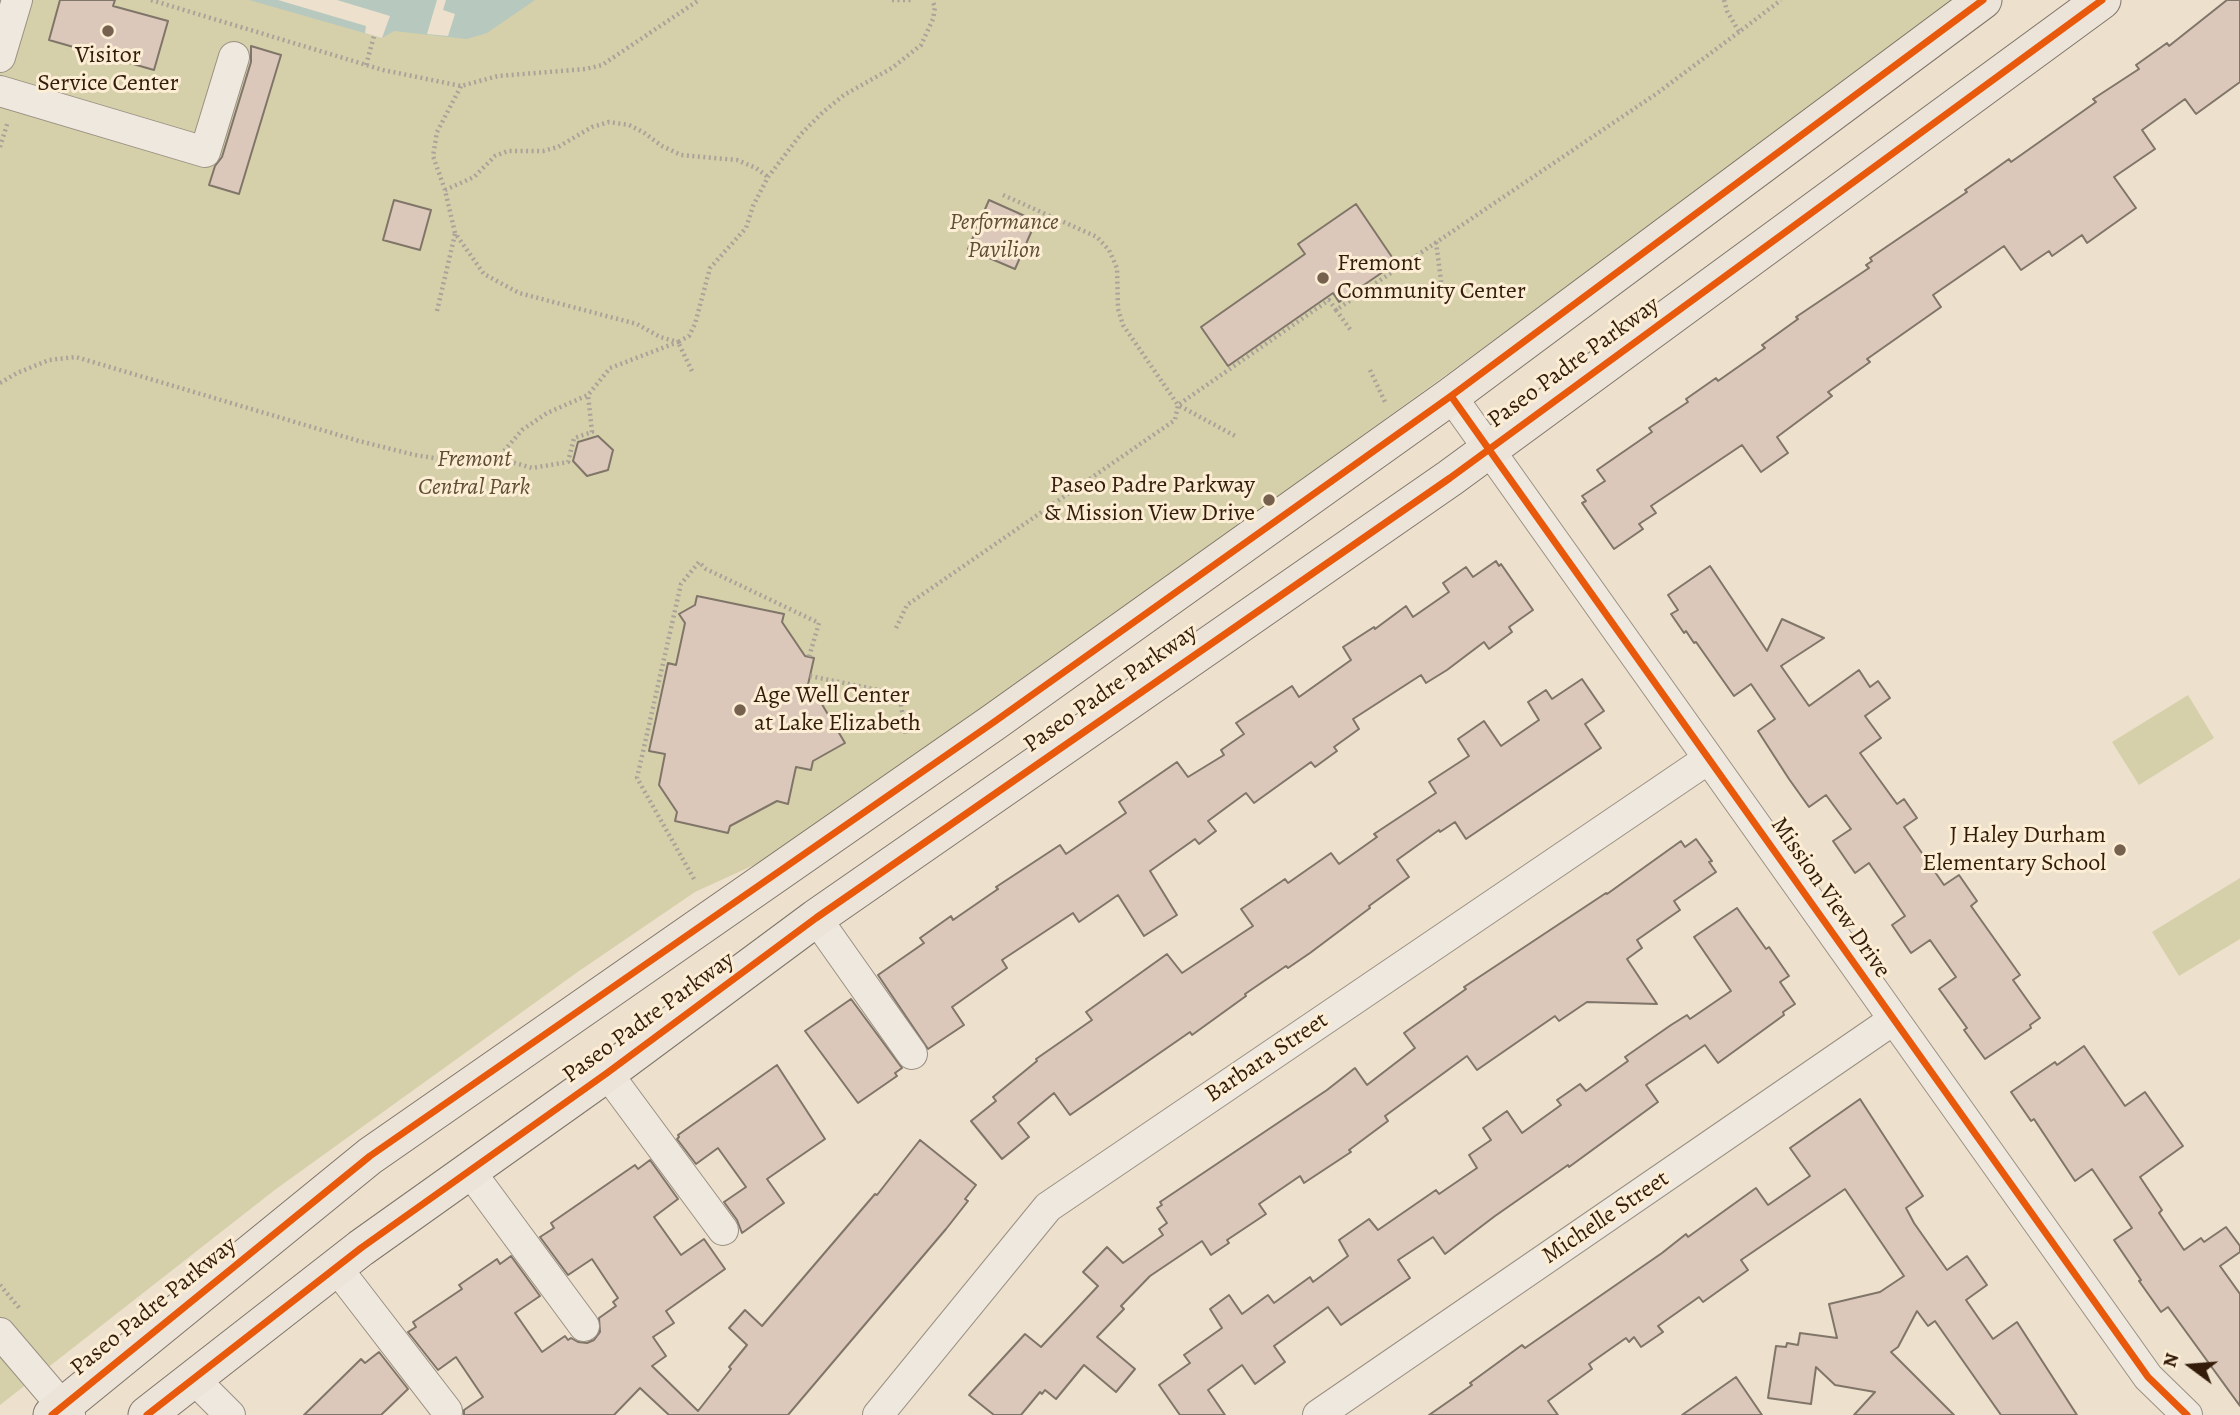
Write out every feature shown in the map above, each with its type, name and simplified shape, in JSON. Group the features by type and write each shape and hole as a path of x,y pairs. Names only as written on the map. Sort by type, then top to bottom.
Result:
{"main road":[{"name":"Paseo Padre Parkway","path":"61,1412 370,1156 994,722 1451,396 1983,0"},
{"name":"Paseo Padre Parkway","path":"147,1415 336,1267 469,1170 607,1073 816,919 1450,478 2102,0"}],"street":[{"path":"0,57 17,0"},
{"path":"0,91 205,152 234,57"},
{"name":"Mission View Drive","path":"1451,396 2148,1377 2187,1415"},
{"name":"Barbara Street","path":"878,1415 1048,1207 1708,759"},
{"path":"816,919 912,1054"},
{"name":"Michelle Street","path":"1318,1415 1893,1020"},
{"path":"607,1073 723,1230"},
{"path":"469,1170 584,1326"},
{"path":"336,1267 447,1411"},
{"path":"0,1333 61,1412"},
{"path":"193,1378 230,1415"}],"path":[{"path":"151,0 366,65 461,86 498,76 586,69 602,65 699,0"},
{"path":"892,0 913,0"},
{"path":"498,458 522,430 547,413 588,395 610,368 689,336 700,310 710,268 746,228 753,206 768,177 822,112 892,68 921,45 933,19 935,8 932,0"},
{"path":"1724,0 1739,32"},
{"path":"1336,310 1656,94 1782,0"},
{"path":"366,65 373,36"},
{"path":"461,86 438,132 433,156 445,190 455,233 484,274 519,293 637,324 660,337 678,342 692,371"},
{"path":"445,190 474,177 495,156 508,151 551,149 592,127 609,122 629,125 681,155 737,160 756,168 768,177"},
{"path":"1003,195 1097,237 1109,250 1117,268 1118,309 1123,325 1178,405 1237,437"},
{"path":"437,311 455,233"},
{"path":"1436,242 1443,296"},
{"path":"896,628 907,605 1175,420 1178,405 1329,300 1352,332"},
{"path":"0,383 48,360 76,357 415,455 471,464 498,458 532,468 568,462 574,438 592,432 588,395"},
{"path":"1370,370 1389,409"},
{"path":"694,880 637,778 681,584 699,562 706,569 819,623 809,657"},
{"path":"810,676 883,691 900,699 906,736"}],"green space":[{"name":"Fremont Central Park","path":"0,0 1963,0 1025,680 778,854 695,892 579,971 276,1189 0,1405"},
{"path":"2188,695 2214,738 2139,785 2112,742"},
{"path":"2240,878 2240,939 2179,976 2152,932"}],"shaded area":[{"path":"249,0 535,0 487,33 467,39 394,31 382,38"}],"pier":[{"path":"278,0 337,0 390,16 382,38 365,33 366,26"},
{"path":"437,0 446,0 443,10 455,14 448,36 427,34"}],"building":[{"path":"60,0 115,0 113,6 168,21 154,70 49,40"},
{"path":"2227,0 2240,0 2240,82 2196,114 2185,99 2142,130 2155,149 2114,177 2136,208 2087,243 2082,235 2052,256 2049,251 2021,270 2004,246 1933,295 1941,307 1867,359 1870,362 1828,392 1832,396 1777,437 1788,453 1761,472 1742,445 1651,506 1656,513 1639,524 1643,529 1614,549 1582,503 1586,501 1582,496 1605,481 1597,470 1652,432 1649,428 1688,402 1686,399 1716,378 1718,381 1765,348 1762,345 1798,319 1796,317 1869,268 1866,265 1872,261 1870,258 1967,192 1965,190 2009,159 2011,162 2096,102 2093,99 2139,69 2136,65 2167,43 2169,46"},
{"path":"251,46 281,55 239,194 209,185 215,166 222,157 251,62"},
{"path":"394,200 431,210 420,250 383,240"},
{"name":"Performance Pavilion","path":"989,200 1036,221 1015,269 968,249"},
{"name":"Fremont Community Center","path":"1356,204 1396,263 1339,302 1333,293 1228,366 1201,327 1305,254 1298,244"},
{"path":"598,436 613,450 608,470 587,476 573,461 578,442"},
{"path":"1496,561 1499,566 1501,564 1533,610 1509,627 1512,632 1489,649 1484,642 1426,683 1421,675 1353,719 1359,729 1334,747 1337,751 1315,767 1311,762 1254,803 1246,793 1208,821 1216,831 1199,844 1195,839 1150,871 1177,915 1144,936 1118,895 1079,922 1073,913 1002,960 1007,968 952,1007 964,1025 928,1049 878,975 924,943 920,938 951,916 953,920 998,889 996,887 1060,845 1066,854 1126,813 1119,802 1177,762 1188,777 1224,755 1221,750 1244,734 1236,723 1292,686 1299,697 1351,660 1343,647 1374,627 1375,629 1406,606 1413,617 1449,592 1443,583 1466,567 1473,577"},
{"path":"1710,566 1767,651 1782,619 1824,638 1781,666 1809,706 1859,670 1870,687 1878,681 1890,698 1865,716 1881,738 1860,753 1897,804 1904,799 1917,818 1904,827 1944,885 1959,875 1977,901 1971,906 2020,975 2013,980 2040,1018 2030,1025 2031,1028 1985,1059 1939,989 1956,977 1930,940 1911,953 1892,925 1905,916 1869,863 1855,873 1833,841 1851,829 1826,795 1809,807 1758,731 1775,719 1751,684 1734,696 1696,642 1694,643 1686,631 1684,633 1671,614 1678,610 1668,595"},
{"name":"Age Well Center at Lake Elizabeth","path":"697,596 784,614 782,622 805,656 814,658 805,698 820,701 845,743 813,761 811,770 796,767 788,804 777,801 730,826 728,833 675,821 677,812 659,785 665,754 649,751 668,663 676,665 685,623 679,614 695,605"},
{"path":"1582,679 1604,711 1585,724 1601,748 1466,839 1455,822 1440,832 1439,830 1397,860 1409,877 1369,906 1370,908 1310,953 1245,994 1246,996 1192,1035 1190,1032 1070,1115 1054,1093 1018,1123 1029,1137 1002,1159 971,1121 996,1101 993,1097 1037,1061 1036,1059 1092,1020 1086,1012 1167,954 1182,973 1253,926 1241,909 1285,879 1288,883 1331,853 1339,864 1377,837 1374,834 1436,793 1429,782 1469,756 1458,739 1484,721 1501,746 1539,720 1528,702 1546,690 1552,699"},
{"path":"1696,839 1712,861 1709,862 1716,872 1674,901 1680,910 1637,940 1642,948 1627,959 1657,1004 1587,1002 1559,1021 1555,1016 1477,1070 1467,1056 1385,1116 1388,1121 1349,1150 1351,1152 1304,1183 1300,1176 1259,1204 1266,1214 1227,1240 1229,1243 1211,1255 1202,1241 1150,1276 1121,1306 1124,1309 1097,1337 1135,1369 1116,1392 1084,1365 1056,1399 1045,1390 1042,1394 1040,1392 1021,1415 994,1415 969,1395 1025,1334 1041,1347 1098,1286 1083,1272 1107,1247 1123,1263 1163,1235 1159,1229 1167,1223 1157,1208 1162,1205 1160,1202 1327,1090 1355,1068 1367,1085 1415,1048 1404,1033 1466,989 1464,987 1607,894 1681,841 1685,847"},
{"path":"1737,908 1789,976 1780,982 1795,1004 1783,1012 1784,1015 1718,1063 1705,1045 1646,1085 1658,1102 1445,1254 1433,1237 1398,1260 1410,1278 1341,1325 1328,1307 1274,1346 1285,1362 1255,1384 1242,1365 1208,1390 1225,1415 1180,1415 1159,1385 1190,1363 1184,1355 1222,1328 1210,1309 1229,1295 1242,1314 1268,1295 1274,1303 1310,1277 1313,1282 1348,1256 1339,1240 1369,1219 1378,1230 1436,1190 1439,1194 1477,1168 1469,1155 1491,1140 1483,1128 1507,1111 1522,1133 1561,1105 1557,1100 1580,1084 1586,1091 1628,1061 1625,1057 1671,1025 1687,1015 1690,1019 1731,991 1694,937"},
{"path":"851,999 902,1068 895,1073 897,1076 858,1103 805,1031"},
{"path":"2084,1046 2125,1106 2145,1092 2183,1146 2140,1177 2162,1210 2159,1213 2184,1250 2201,1238 2204,1242 2226,1227 2240,1246 2240,1252 2220,1266 2240,1294 2240,1406 2168,1307 2161,1312 2139,1281 2141,1280 2114,1240 2132,1228 2092,1169 2075,1181 2034,1119 2031,1121 2011,1092"},
{"path":"777,1065 825,1139 767,1179 784,1203 742,1233 737,1220 724,1202 746,1187 718,1148 696,1164 677,1139 678,1135"},
{"path":"1860,1099 1923,1196 1906,1208 1914,1223 1947,1270 1967,1256 1987,1285 1966,1300 1993,1339 2017,1322 2077,1415 2001,1415 1935,1321 1928,1326 1917,1311 1898,1347 1891,1352 1954,1415 1854,1415 1875,1392 1835,1385 1816,1367 1811,1404 1768,1398 1776,1346 1786,1347 1787,1343 1798,1345 1800,1333 1837,1338 1829,1304 1880,1292 1904,1276 1845,1189 1741,1260 1748,1270 1703,1302 1699,1297 1658,1326 1663,1332 1641,1347 1634,1337 1629,1342 1626,1338 1589,1364 1592,1369 1548,1401 1558,1415 1429,1415 1522,1345 1525,1348 1756,1188 1768,1205 1810,1176 1790,1148"},
{"path":"920,1140 976,1185 965,1199 968,1201 946,1229 788,1415 669,1415 640,1388 614,1415 464,1415 464,1410 483,1397 456,1357 438,1370 408,1332 416,1327 413,1322 462,1289 459,1285 497,1259 500,1264 511,1256 540,1296 515,1313 542,1352 565,1336 568,1340 571,1338 578,1342 587,1343 594,1340 600,1332 599,1318 616,1306 613,1302 618,1298 592,1259 568,1275 540,1237 554,1228 551,1223 635,1165 638,1169 650,1160 678,1199 654,1217 681,1255 704,1239 725,1269 666,1311 674,1323 653,1337 666,1356 652,1366 698,1411 747,1345 729,1328 745,1310 762,1326 875,1194 877,1195"},
{"path":"379,1352 408,1389 381,1415 304,1415 361,1359 365,1363"},
{"path":"1736,1377 1762,1415 1682,1415"}],"cycle path":[{"path":"52,1415 370,1156 994,722 1451,396 1983,0"},
{"path":"147,1415 361,1248 607,1073 816,918 1450,478 2102,0"},
{"path":"1451,396 2148,1377 2187,1415"}],"place":[{"name":"Visitor Service Center","path":"108,31"},
{"name":"Fremont Community Center","path":"1323,278"},
{"name":"Paseo Padre Parkway & Mission View Drive","path":"1269,500"},
{"name":"Age Well Center at Lake Elizabeth","path":"740,710"},
{"name":"J Haley Durham Elementary School","path":"2120,850"}]}
